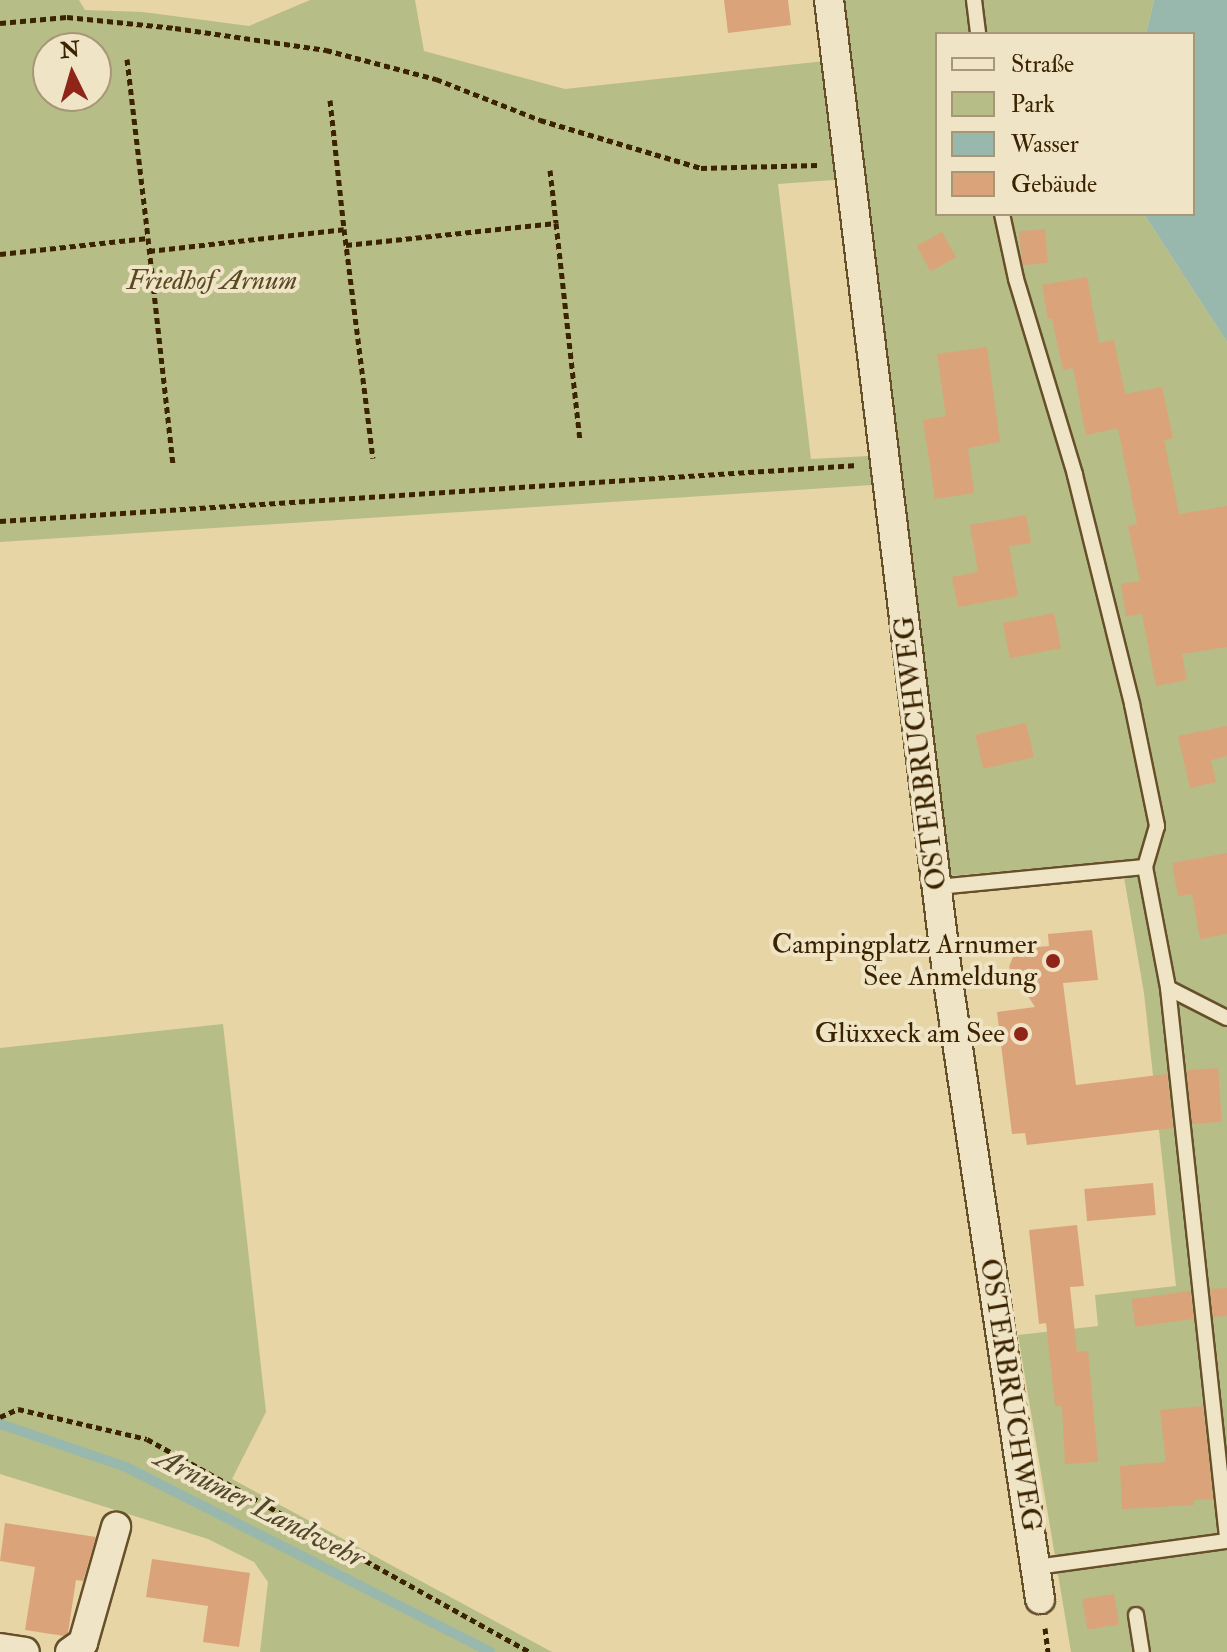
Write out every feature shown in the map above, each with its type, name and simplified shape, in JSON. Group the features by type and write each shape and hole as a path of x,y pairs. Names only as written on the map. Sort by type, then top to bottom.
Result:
{"street":[{"name":"OSTERBRUCHWEG","path":"829,0 937,887 1040,1599"},
{"path":"70,1652 83,1643 116,1527"},
{"path":"0,1648 25,1652"}],"lane":[{"path":"974,0 978,32"},
{"path":"1002,216 1016,279 1075,475 1132,704 1157,826 1145,867 1168,988 1227,1539 1036,1567"},
{"path":"937,887 1145,867"},
{"path":"1168,988 1227,1018"},
{"path":"1136,1615 1142,1652"}],"path":[{"path":"0,23 67,17 175,28 326,50 436,79 540,120 701,168 849,164"},
{"path":"127,59 173,465"},
{"path":"330,100 373,458"},
{"path":"550,170 580,441"},
{"path":"346,245 556,223"},
{"path":"149,251 344,229"},
{"path":"0,254 148,238"},
{"path":"0,521 886,463"},
{"path":"0,1417 18,1409 147,1439 530,1652"}],"green space":[{"name":"Friedhof Arnum","path":"0,0 79,0 85,10 143,12 249,26 310,0 415,0 424,51 565,89 844,59 837,0 1154,0 1146,32 935,32 935,216 1145,216 1227,342 1227,1652 1071,1652 1018,1335 1098,1326 1095,1295 1176,1286 1144,993 1121,860 951,876 861,178 778,184 811,459 869,456 872,485 0,542"},
{"path":"223,1024 266,1412 232,1479 552,1652 260,1652 268,1582 254,1562 208,1539 0,1474 0,1048"}],"water":[{"path":"1154,0 1227,0 1227,342 1145,216 1195,216 1195,32 1146,32"}],"building":[{"path":"724,0 788,0 791,25 728,33"},
{"path":"1045,229 1048,263 1022,265 1019,231"},
{"path":"942,232 956,257 931,271 917,246"},
{"path":"1087,277 1099,343 1114,340 1125,394 1162,387 1173,438 1164,440 1179,514 1227,506 1227,647 1182,654 1187,680 1156,686 1142,614 1126,616 1121,584 1140,581 1128,526 1137,524 1118,428 1086,435 1073,368 1063,370 1052,319 1048,319 1042,285"},
{"path":"987,347 1000,442 968,448 974,493 935,499 923,420 946,416 937,354"},
{"path":"1026,515 1031,543 1009,546 1018,596 958,607 952,577 978,572 970,525"},
{"path":"1054,613 1061,648 1010,658 1003,623"},
{"path":"1026,723 1034,757 983,769 975,735"},
{"path":"1227,726 1227,756 1211,760 1216,782 1190,788 1178,736"},
{"path":"1227,853 1227,934 1200,939 1192,894 1178,896 1172,863"},
{"path":"1092,930 1098,980 1063,983 1076,1085 1167,1074 1173,1128 1027,1145 1025,1133 1012,1134 997,1012 1035,1007 1009,967 1016,949 1049,946 1048,934"},
{"path":"1218,1068 1222,1122 1191,1124 1187,1070"},
{"path":"1153,1183 1156,1215 1087,1221 1084,1189"},
{"path":"1077,1225 1084,1286 1070,1287 1077,1352 1088,1351 1098,1462 1065,1464 1062,1406 1055,1406 1046,1323 1039,1324 1029,1230"},
{"path":"1227,1288 1227,1316 1213,1317 1210,1289"},
{"path":"1190,1291 1194,1319 1135,1327 1132,1299"},
{"path":"1203,1406 1213,1499 1194,1500 1194,1505 1122,1509 1120,1466 1166,1462 1160,1410"},
{"path":"5,1523 96,1537 83,1581 76,1580 68,1633 64,1636 25,1630 35,1567 0,1561"},
{"path":"152,1559 250,1573 239,1647 203,1642 208,1606 146,1597"},
{"path":"1114,1594 1119,1625 1087,1630 1082,1599"}],"waterway":[{"name":"Arnumer Landwehr","path":"0,1424 126,1467 490,1652"}],"place":[{"name":"Campingplatz Arnumer See Anmeldung","path":"1053,961"},
{"name":"Glüxxeck am See","path":"1021,1034"}]}
